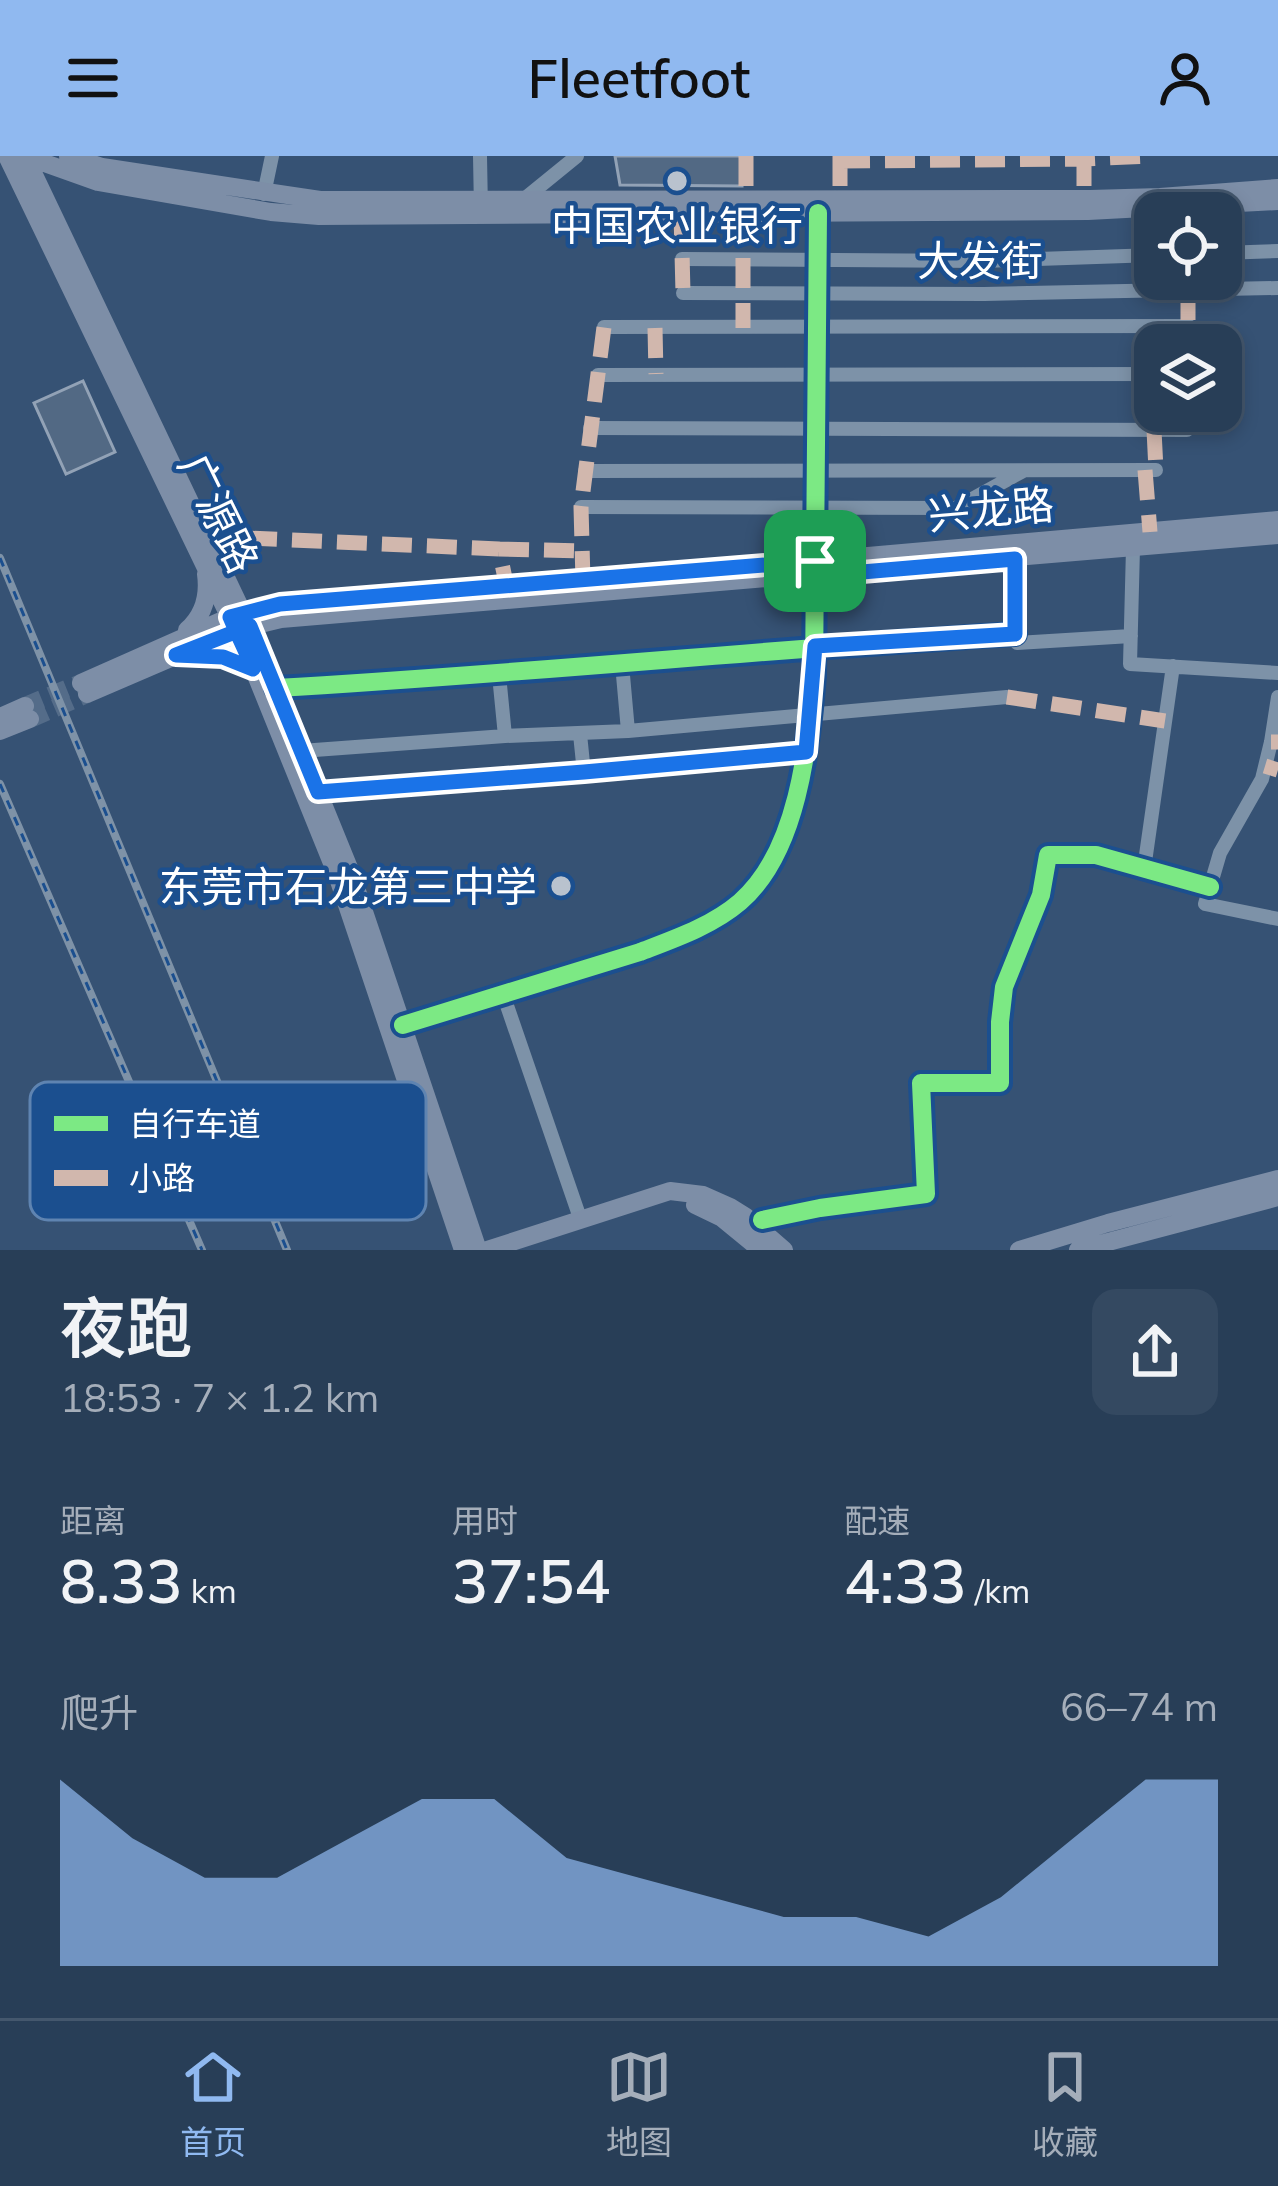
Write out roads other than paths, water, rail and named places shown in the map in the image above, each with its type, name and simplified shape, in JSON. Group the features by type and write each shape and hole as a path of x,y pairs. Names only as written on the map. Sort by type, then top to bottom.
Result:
{"main road":[{"name":"广源路","path":"7,156 206,566 276,688 351,873 422,1082"},
{"name":"广源路","path":"25,156 239,621 253,669 338,878 407,1082"},
{"path":"25,156 98,182 271,212 319,216 456,207"},
{"path":"68,156 102,167 264,194 456,207 524,200 1113,198 1278,188"},
{"path":"481,207 505,214 1088,212 1278,201"},
{"name":"兴龙路","path":"84,688 239,621 280,612 815,569 1278,520"},
{"name":"兴龙路","path":"815,569 1015,559 1278,535"},
{"path":"206,566 205,605 175,648 223,657 253,669"},
{"path":"0,717 27,712 0,731"},
{"name":"广源路","path":"426,1094 478,1250"},
{"name":"广源路","path":"426,1140 463,1250"},
{"path":"1019,1250 1278,1179"},
{"path":"487,1250 670,1191 703,1195 746,1217 784,1250"},
{"path":"1078,1250 1278,1197"},
{"path":"517,1250 671,1203 701,1206 761,1250"}],"street":[{"path":"264,194 272,156"},
{"path":"480,156 481,207"},
{"path":"505,214 578,156"},
{"path":"403,1025 640,952 715,919 741,901 782,839 797,799 806,752 815,646 818,213"},
{"path":"1242,252 1278,250"},
{"path":"682,259 983,261 1134,256"},
{"name":"大发街","path":"682,293 1278,288"},
{"path":"604,327 1134,326"},
{"path":"598,375 1134,374"},
{"path":"590,428 1134,430"},
{"path":"581,507 956,508 1024,470"},
{"path":"585,471 1156,470"},
{"path":"1133,548 1130,664 1278,674"},
{"path":"1015,559 1017,643 1131,636"},
{"path":"276,688 1015,634"},
{"path":"622,664 628,731"},
{"path":"1144,868 1173,666"},
{"path":"499,675 505,736"},
{"path":"302,751 628,731 1007,697"},
{"path":"1278,697 1262,779 1220,853 1205,904 1278,920"},
{"path":"580,734 584,772"},
{"path":"318,792 806,752"},
{"path":"762,1220 926,1194 921,1083 1000,1083 1004,987 1041,895 1048,855 1096,855 1210,887"},
{"path":"503,994 580,1219"}],"tunnel":[{"path":"25,706 81,683"},
{"path":"30,719 87,694"}],"railway":[{"path":"0,558 217,1082"},
{"path":"0,784 129,1082"},
{"path":"189,1220 202,1250"},
{"path":"275,1220 287,1250"}],"place":[{"name":"中国农业银行","path":"677,181"},
{"name":"东莞市石龙第三中学","path":"561,886"}]}
